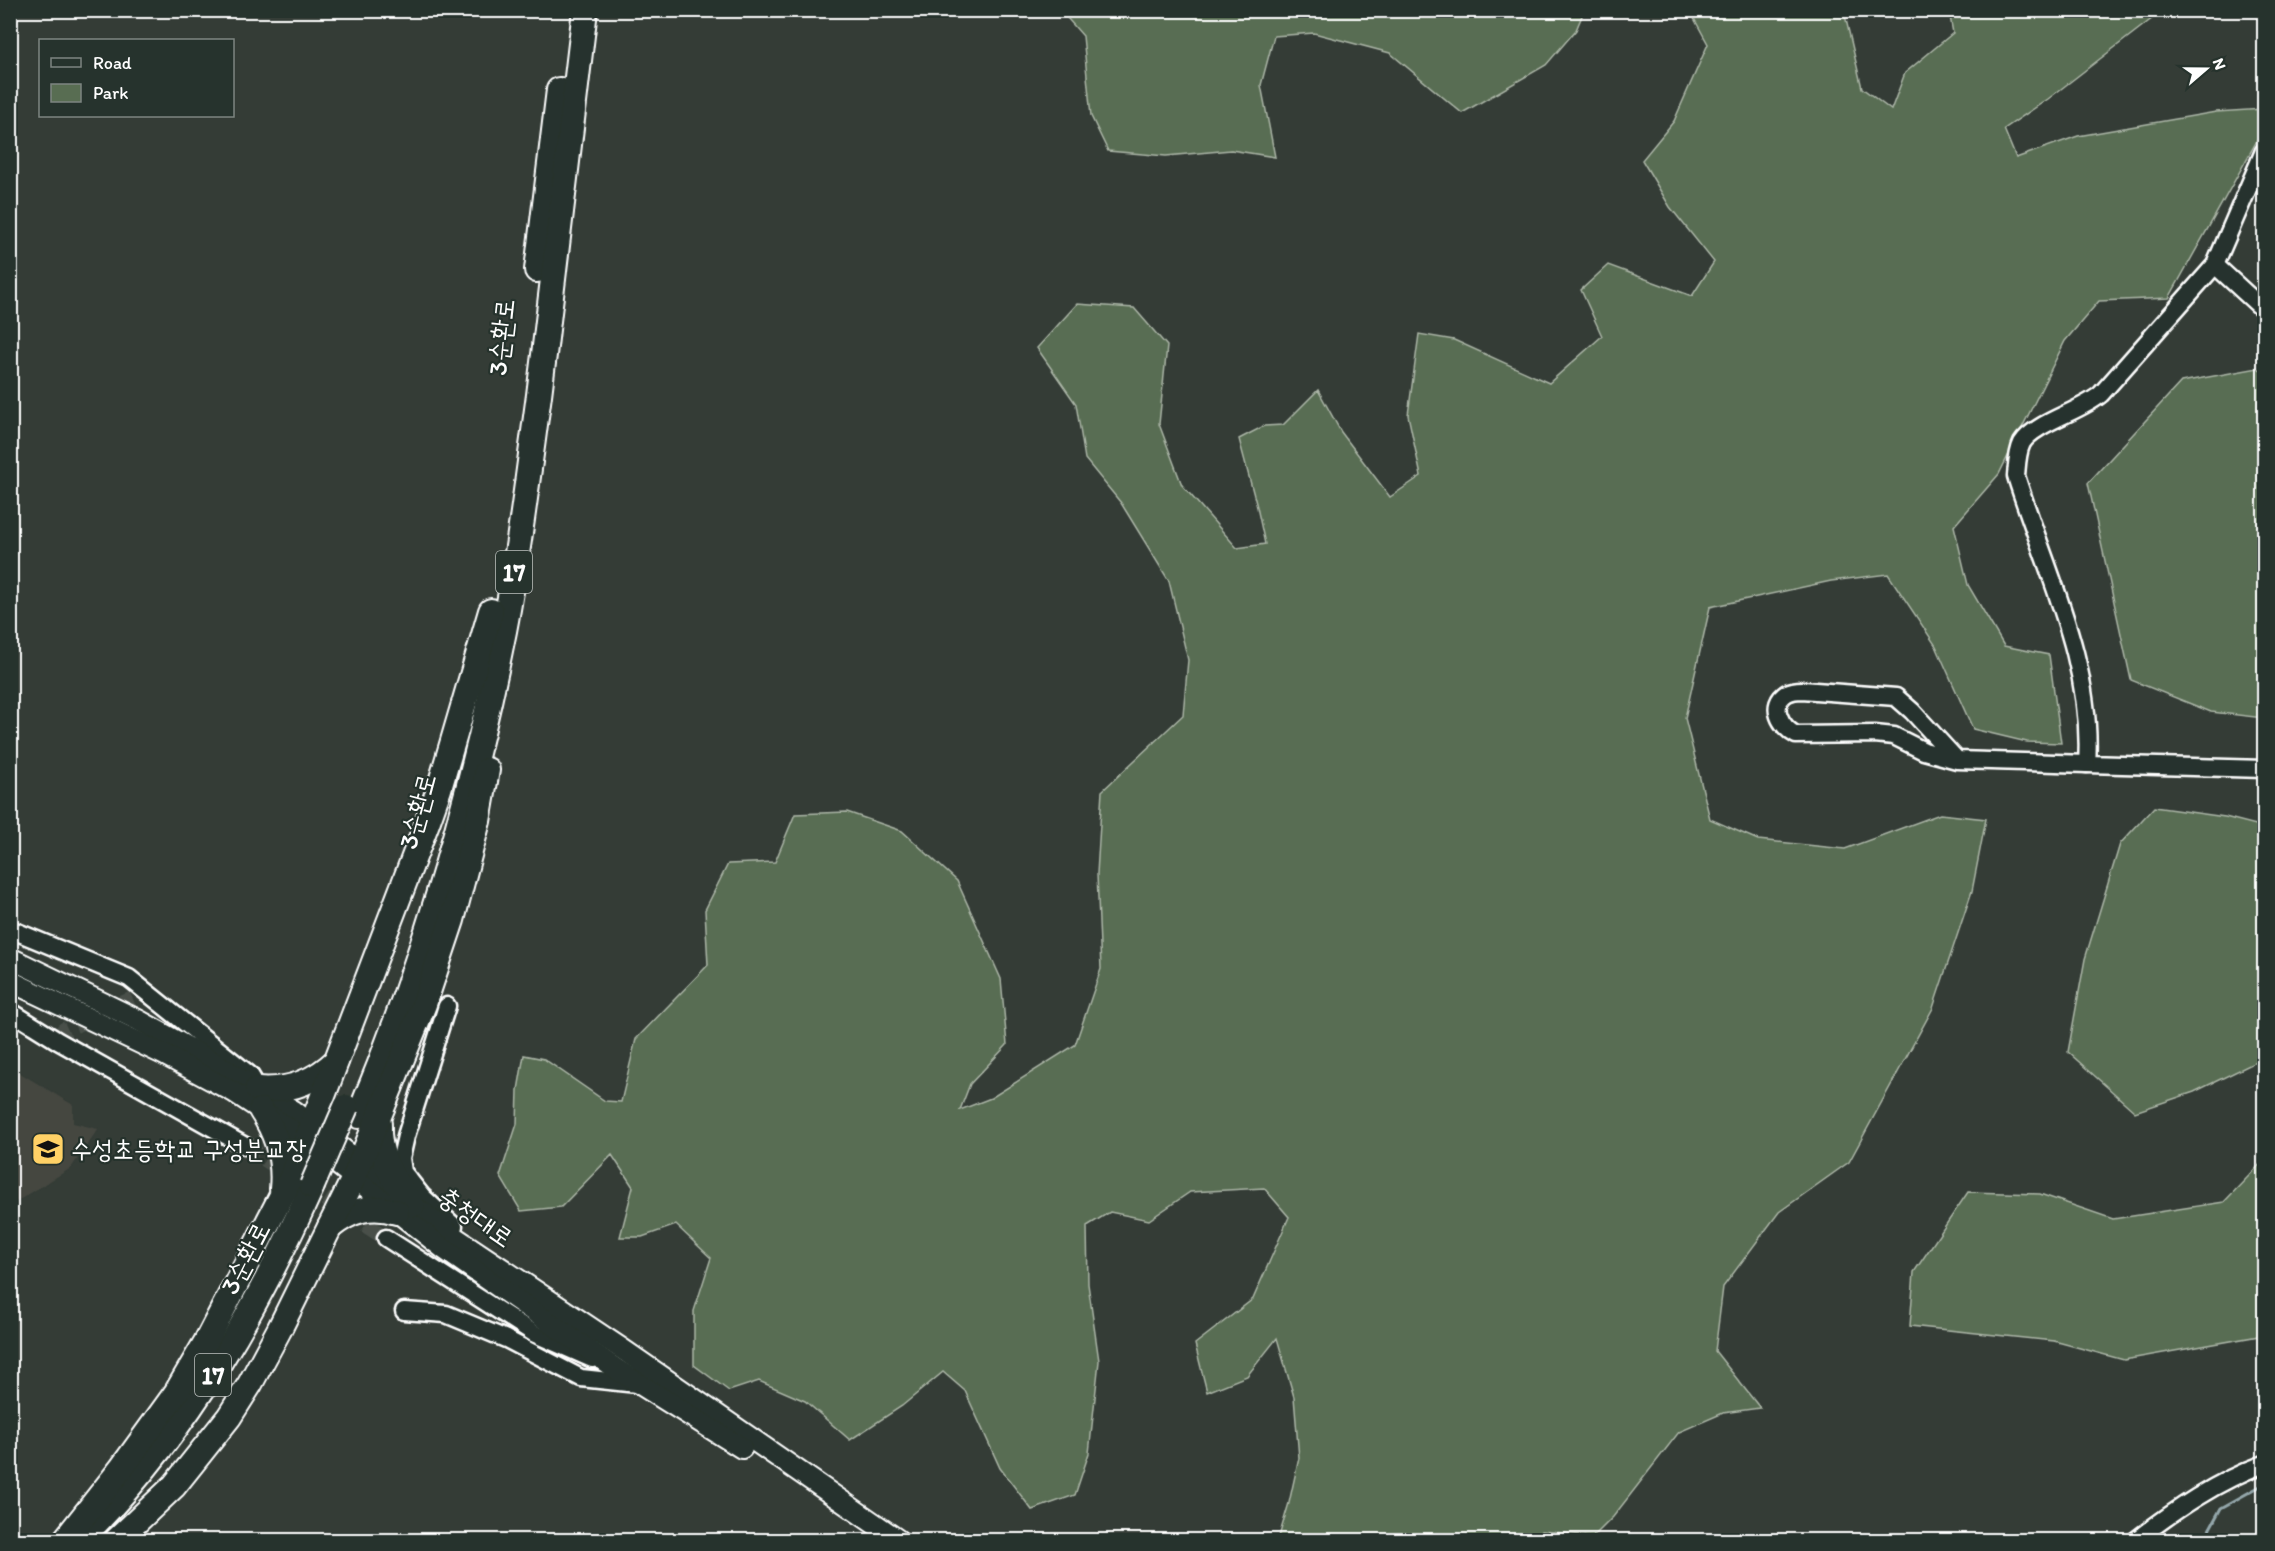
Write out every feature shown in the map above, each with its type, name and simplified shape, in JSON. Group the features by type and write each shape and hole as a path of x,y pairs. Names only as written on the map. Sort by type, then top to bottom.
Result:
{"highway":[{"name":"3순환로","path":"361,1113 387,1003 429,875 456,776 491,611 516,453 568,10"},
{"name":"3순환로","path":"79,1540 119,1499 155,1455 216,1370 361,1113 406,993 452,848 489,699 515,562 544,356 585,10"},
{"path":"330,1227 318,1188 312,1126 439,789 491,611"},
{"path":"65,1540 121,1469 176,1393 206,1342 282,1195 281,1154 259,1099 275,1090 298,1085 322,1073 336,1061"},
{"path":"361,1113 362,1162"},
{"path":"117,1540 174,1486 229,1417 274,1339 330,1227 351,1213 368,1208 405,1209 388,1168 379,1138 361,1113"},
{"path":"312,1126 362,1162"},
{"path":"282,1195 318,1188 362,1162"},
{"name":"3순환로","path":"100,1540 151,1485 193,1432 221,1391 273,1300 318,1188"}],"main road":[{"name":"충청대로","path":"10,958 138,1020 259,1099"},
{"name":"충청대로","path":"10,981 163,1054 234,1092 294,1111 362,1162 443,1248 637,1384 838,1507 884,1540"},
{"name":"충청대로","path":"405,1209 456,1238 898,1540"}],"street":[{"path":"2087,764 2086,712 2080,671 2016,476 2022,443 2035,432 2092,402 2101,394 2215,264 2265,152"},
{"path":"2215,264 2265,310"},
{"path":"1957,760 1896,697 1802,690 1788,693 1778,704 1778,717 1785,729 1796,735 1875,734 1894,736 1924,751 1957,760 2265,769"},
{"path":"10,929 129,978 250,1075 259,1099"},
{"path":"447,1006 406,1136 401,1158 404,1172 422,1196 450,1223 514,1277"},
{"path":"10,1011 58,1041 245,1146"},
{"path":"386,1238 536,1334 616,1370"},
{"path":"404,1311 447,1314 506,1339 581,1378 637,1384"},
{"path":"2136,1540 2186,1504 2219,1484 2265,1464"}],"shaded area":[{"name":"수성초등학교 구성분교장","path":"10,1067 73,1105 73,1123 98,1129 71,1168 11,1205"}],"green space":[{"path":"1061,11 1584,11 1576,30 1546,65 1462,113 1390,53 1314,33 1274,36 1261,85 1275,157 1231,150 1166,156 1108,151 1091,116 1083,36"},
{"path":"1690,11 1844,11 1862,88 1891,110 1905,73 1953,33 1949,11 2162,11 2048,99 2004,129 2016,158 2078,136 2216,112 2264,109 2264,128 2169,298 2099,301 2065,341 1999,474 1954,526 1968,585 2004,646 2049,655 2061,743 2027,742 1973,729 1936,646 1888,574 1831,581 1710,607 1685,718 1710,819 1758,840 1845,849 1940,814 1986,819 1972,891 1933,1008 1849,1162 1779,1212 1723,1287 1715,1351 1760,1408 1723,1413 1679,1432 1613,1517 1594,1536 1542,1531 1539,1540 1278,1540 1299,1458 1294,1397 1277,1338 1247,1376 1207,1392 1195,1344 1253,1299 1289,1217 1264,1188 1190,1192 1149,1220 1110,1212 1087,1226 1088,1284 1099,1361 1089,1453 1075,1495 1032,1510 1000,1468 965,1391 943,1372 902,1406 850,1440 805,1401 759,1381 729,1391 694,1365 694,1311 711,1258 676,1225 642,1237 620,1237 633,1187 612,1155 561,1207 521,1211 500,1176 517,1124 518,1090 524,1055 544,1059 605,1101 621,1102 636,1039 708,965 705,910 728,864 775,862 795,814 847,812 902,831 957,881 1001,979 1007,1045 970,1084 960,1110 991,1098 1075,1045 1101,969 1097,874 1102,791 1183,715 1188,660 1169,581 1121,503 1085,459 1076,404 1037,348 1077,304 1134,308 1167,346 1159,424 1182,485 1237,548 1265,544 1239,439 1264,426 1283,425 1318,390 1341,432 1390,497 1421,476 1408,415 1419,334 1454,340 1549,383 1602,336 1581,290 1608,265 1692,296 1714,262 1670,207 1642,160 1674,121 1708,44"},
{"path":"2258,368 2264,373 2264,718 2211,712 2131,680 2088,483 2181,382"},
{"path":"2154,807 2225,817 2264,827 2264,1058 2194,1092 2135,1112 2068,1052 2085,959 2120,844"},
{"path":"2264,1160 2264,1335 2124,1360 2054,1341 1910,1326 1914,1272 1968,1192 2040,1194 2113,1219 2224,1202"}],"waterway":[{"path":"2199,1540 2208,1532 2221,1508 2264,1484"}],"tunnel":[{"path":"58,1041 64,1030 146,993"},
{"path":"245,1146 386,1238"}],"place":[{"name":"수성초등학교 구성분교장","path":"48,1149"}]}
